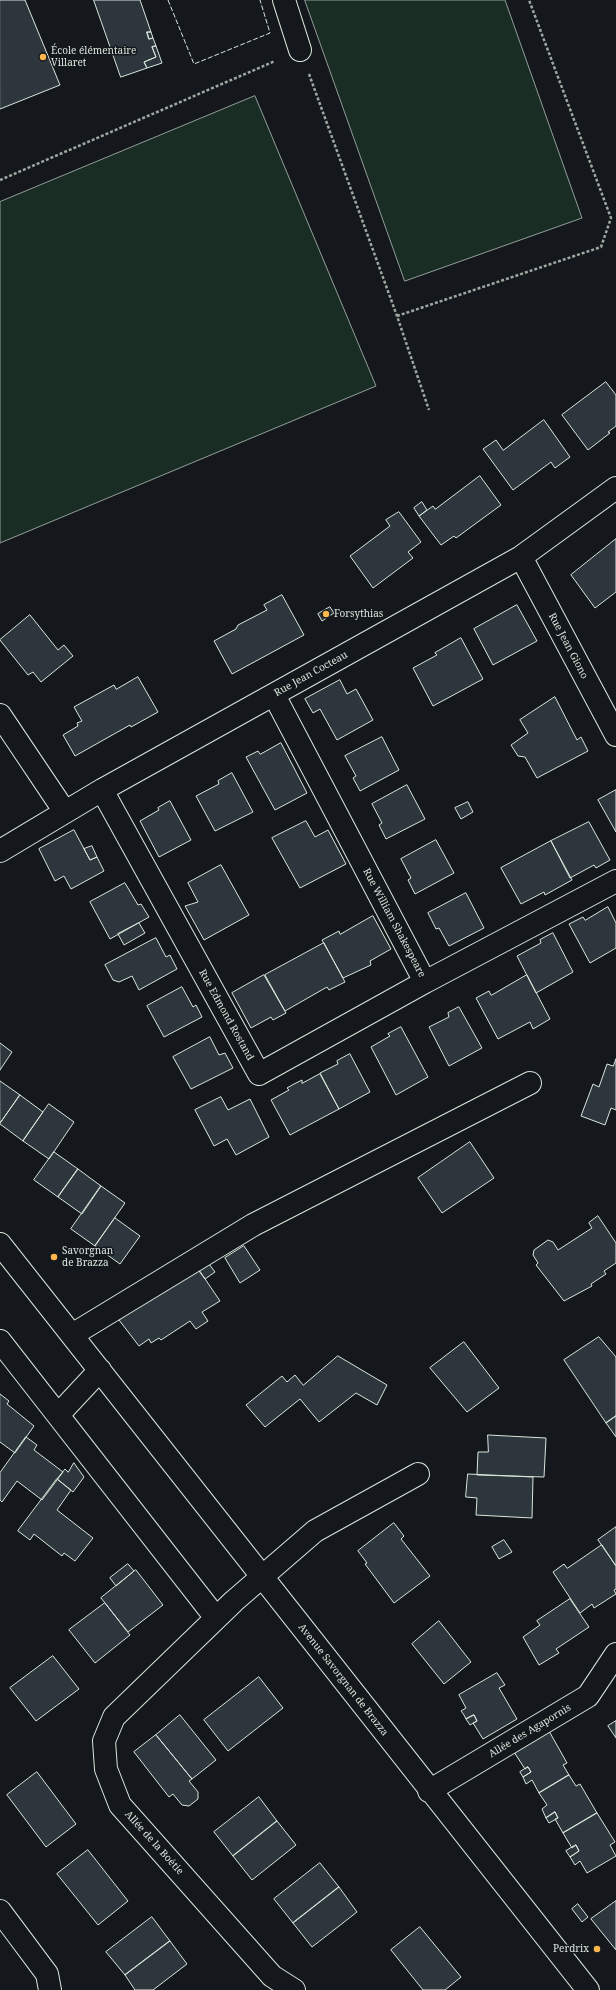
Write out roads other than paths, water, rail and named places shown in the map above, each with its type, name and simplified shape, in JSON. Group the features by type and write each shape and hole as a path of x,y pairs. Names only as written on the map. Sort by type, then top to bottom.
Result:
{"street":[{"path":"284,0 300,50"},
{"name":"Rue Jean Cocteau","path":"0,851 102,790 521,557 616,488"},
{"name":"Rue Jean Giono","path":"521,557 616,735"},
{"name":"Rue William Shakespeare","path":"274,695 425,982 616,881"},
{"path":"0,715 65,812"},
{"name":"Rue Edmond Rostand","path":"102,790 259,1074 425,982"},
{"path":"72,1335 253,1225 530,1083"},
{"name":"Avenue Savorgnan de Brazza","path":"0,1244 262,1576 429,1791 588,1990"},
{"path":"0,1341 216,1618"},
{"path":"58,1415 100,1370"},
{"name":"Allée de la Boétie","path":"294,1990 272,1976 120,1806 106,1769 104,1741 114,1717 216,1618 262,1576 315,1531 418,1474"},
{"name":"Allée des Agapornis","path":"429,1791 588,1696 616,1654"},
{"path":"0,1911 47,1974 50,1990"}],"place":[{"name":"École élémentaire Villaret","path":"43,57"},
{"name":"Forsythias","path":"326,614"},
{"name":"Savorgnan de Brazza","path":"54,1257"},
{"name":"Perdrix","path":"597,1949"}]}
